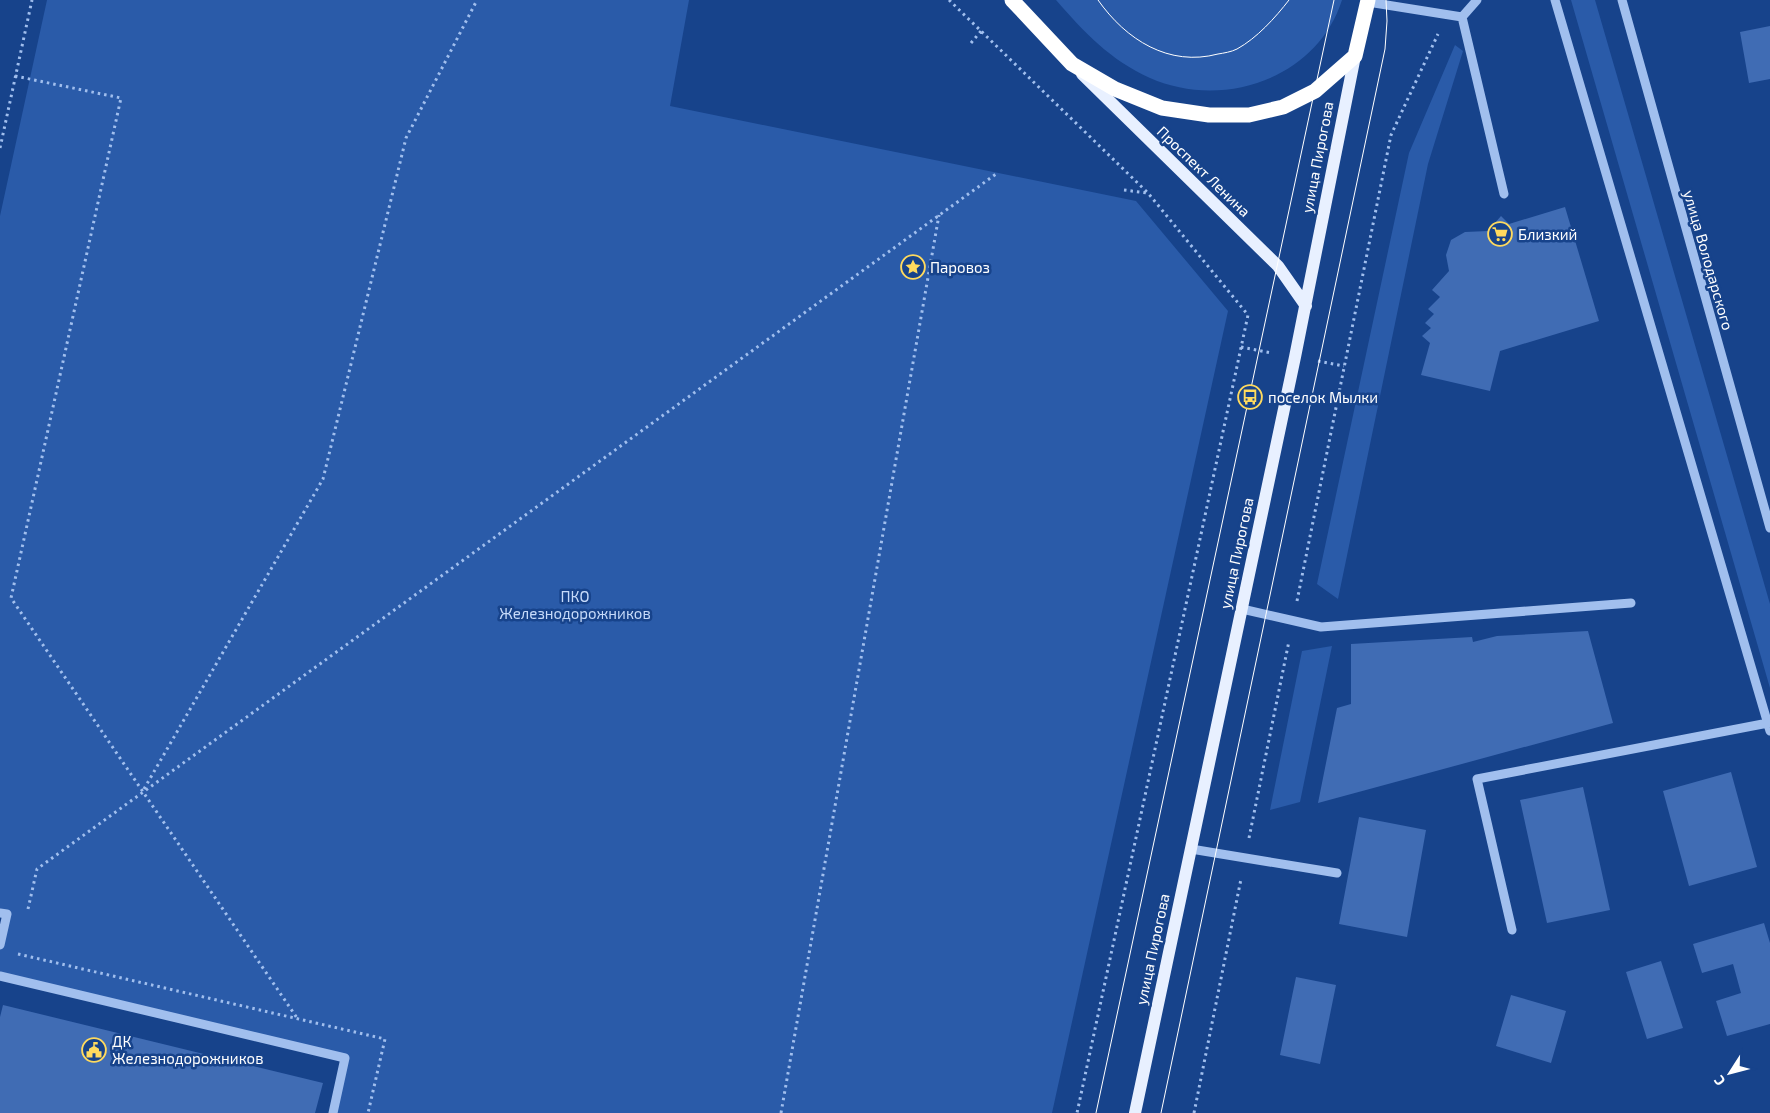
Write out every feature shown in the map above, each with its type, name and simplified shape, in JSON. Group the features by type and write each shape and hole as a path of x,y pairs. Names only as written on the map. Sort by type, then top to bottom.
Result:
{"highway":[{"path":"1012,0 1072,64 1115,89 1162,108 1209,115 1249,115 1283,108 1315,91 1355,56"},
{"name":"улица Пирогова","path":"1355,56 1368,1"}],"main road":[{"name":"улица Пирогова","path":"1135,1113 1306,306 1355,56"},
{"name":"Проспект Ленина","path":"1072,64 1278,266 1306,306"}],"street":[{"path":"1462,17 1477,0"},
{"path":"1512,930 1477,779 1769,727 1555,0"},
{"name":"улица Володарского","path":"1622,0 1770,528"},
{"path":"1368,1 1462,17"},
{"path":"1462,17 1504,194"},
{"path":"1242,609 1322,627 1630,603"},
{"path":"1191,849 1337,873"},
{"path":"0,913 8,914 0,945"},
{"path":"0,976 345,1058 333,1113"}],"path":[{"path":"0,148 32,0"},
{"path":"142,792 322,479 406,138 477,0"},
{"path":"949,0 1148,193 1248,315 1076,1113"},
{"path":"1194,1113 1390,135 1448,14"},
{"path":"971,43 981,31"},
{"path":"15,76 121,98 11,598 297,1018"},
{"path":"27,916 36,869 996,174"},
{"path":"1124,190 1148,193"},
{"path":"782,1113 939,215"}],"green space":[{"name":"ПКО Железнодорожников","path":"47,0 689,0 670,106 1136,201 1228,311 1052,1113 333,1113 345,1058 0,976 0,945 7,915 0,913 0,216"},
{"path":"1056,0 1342,0 1330,27 1312,50 1289,68 1264,81 1236,88 1207,90 1178,87 1150,78 1122,63 1098,44"},
{"path":"1571,0 1595,0 1770,604 1770,688"},
{"path":"1455,45 1463,51 1428,164 1338,599 1317,584 1409,153"},
{"path":"1332,646 1300,802 1270,810 1302,651"}],"building":[{"path":"1770,26 1770,79 1749,83 1740,32"},
{"path":"1565,207 1599,321 1500,351 1490,391 1421,375 1430,343 1422,336 1431,328 1425,323 1434,314 1428,309 1440,297 1432,290 1449,271 1446,255 1451,240 1465,232 1488,231 1501,216 1509,224"},
{"path":"1588,631 1613,723 1318,803 1337,708 1351,704 1351,644 1472,637 1473,642 1497,636"},
{"path":"1731,772 1757,867 1689,886 1663,791"},
{"path":"1583,787 1610,910 1547,923 1520,800"},
{"path":"1359,817 1426,830 1407,937 1339,924"},
{"path":"1764,923 1770,943 1770,1024 1727,1036 1716,1001 1741,993 1733,964 1702,973 1693,944"},
{"path":"1661,961 1683,1028 1647,1039 1626,972"},
{"path":"1296,977 1336,985 1320,1064 1280,1055"},
{"path":"1511,995 1566,1011 1551,1063 1496,1046"},
{"name":"ДК Железнодорожников","path":"3,1005 323,1083 315,1113 0,1113 0,1017"}],"tram line":[{"path":"1098,0 1109,14 1135,38 1150,47 1183,57 1200,57 1237,49 1265,27 1289,0"},
{"path":"1096,1113 1334,0"},
{"path":"1161,1113 1385,49 1386,0"}],"place":[{"name":"Близкий","path":"1500,234"},
{"name":"Паровоз","path":"913,267"},
{"name":"поселок Мылки","path":"1250,397"},
{"name":"ДК Железнодорожников","path":"94,1050"}]}
